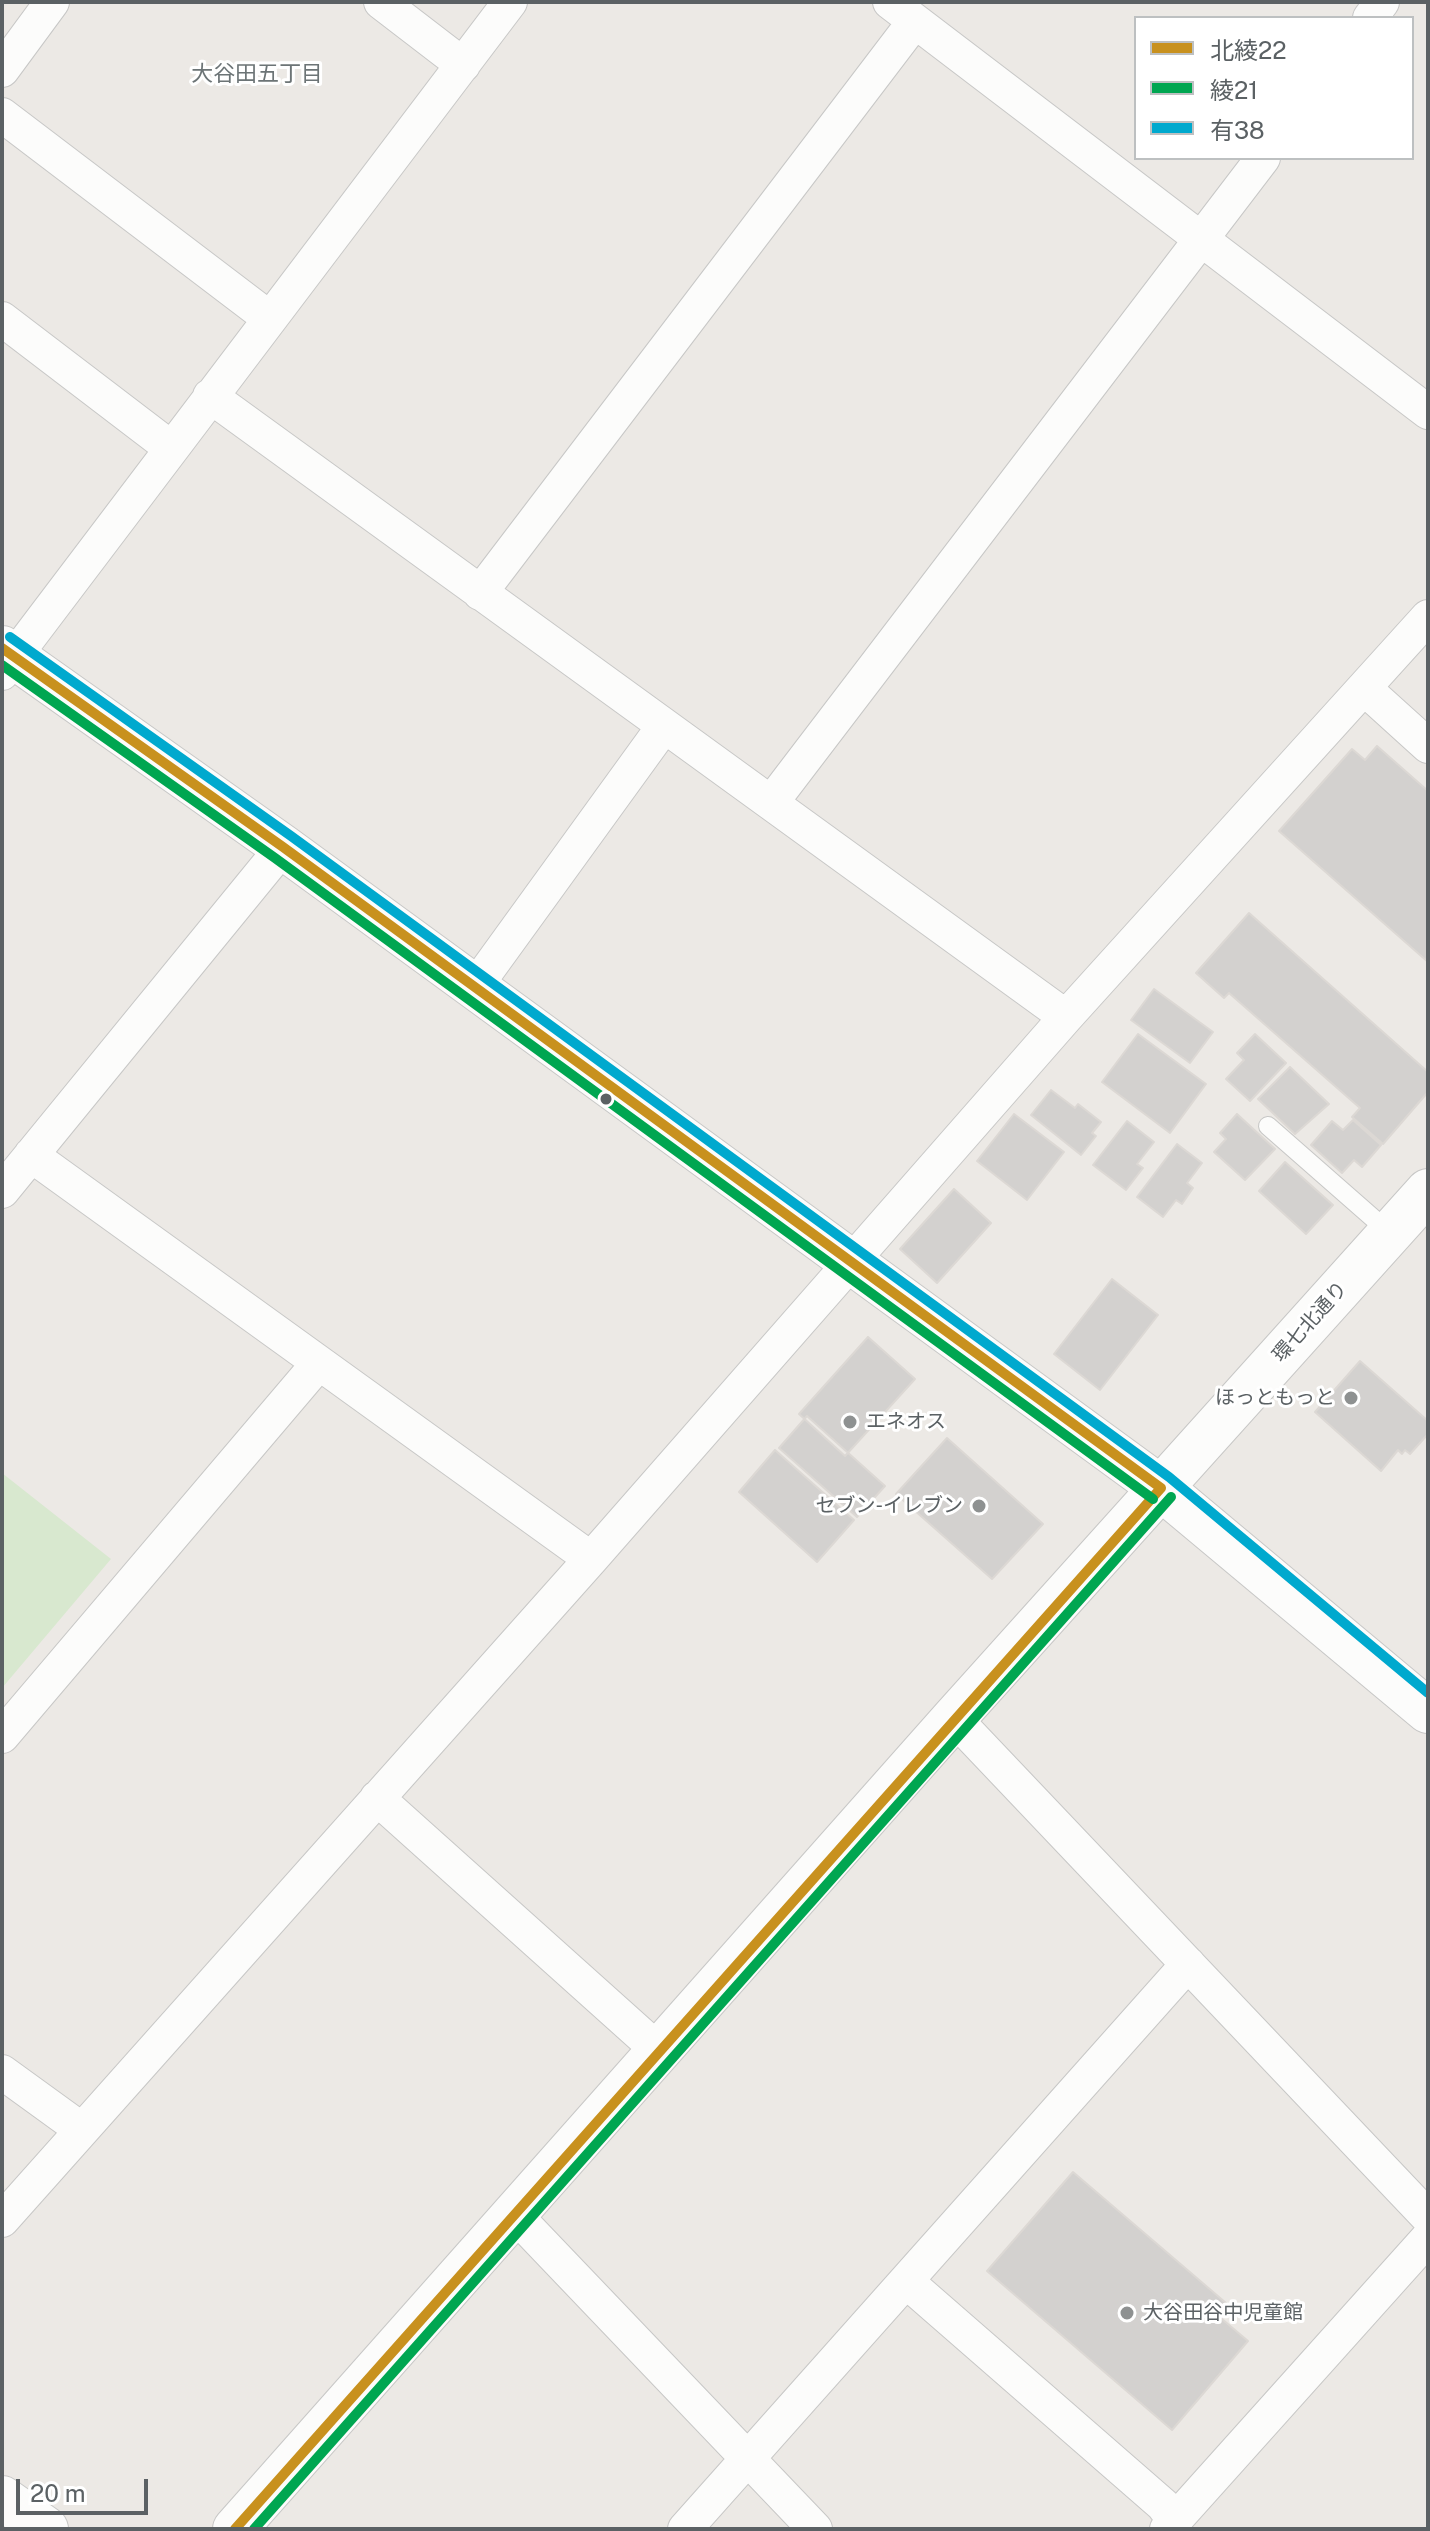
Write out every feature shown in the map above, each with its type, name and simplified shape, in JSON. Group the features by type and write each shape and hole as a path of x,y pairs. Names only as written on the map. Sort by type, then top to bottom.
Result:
{"street":[{"path":"2,70 52,2"},
{"path":"381,2 463,65"},
{"path":"510,2 6,660 283,847 1161,1488 1426,1705"},
{"path":"480,593 902,12 1428,412"},
{"path":"2,115 269,318"},
{"path":"771,803 1261,160"},
{"path":"2,319 171,448"},
{"path":"210,396 1066,1017"},
{"path":"2,2220 591,1559 1066,1017 1428,617"},
{"path":"1364,688 1428,746"},
{"path":"475,987 664,726"},
{"path":"2,1191 283,847"},
{"path":"31,1155 591,1559"},
{"name":"環七北通り","path":"235,2529 954,1718 1428,1191"},
{"path":"2,1736 318,1364"},
{"path":"954,1718 1428,2217"},
{"path":"377,1798 658,2050"},
{"path":"685,2529 1188,1964"},
{"path":"2,2072 82,2130"},
{"path":"514,2214 815,2529"},
{"path":"906,2281 1163,2505 1170,2525 1428,2238"},
{"path":"2,2498 46,2529"}],"lane":[{"path":"1268,1126 1390,1233"}],"green space":[{"path":"2,1473 111,1559 2,1688"}],"building":[{"path":"1377,746 1428,791 1428,962 1279,831 1352,749 1365,760"},
{"path":"1249,913 1428,1072 1428,1092 1383,1144 1352,1117 1360,1108 1229,993 1224,998 1196,973"},
{"path":"1154,989 1213,1032 1190,1063 1131,1020"},
{"path":"1138,1034 1206,1084 1170,1133 1102,1082"},
{"path":"1255,1034 1286,1063 1250,1101 1226,1079 1244,1060 1237,1053"},
{"path":"1290,1067 1329,1104 1295,1134 1258,1099"},
{"path":"1051,1090 1075,1108 1078,1104 1101,1122 1092,1133 1096,1136 1081,1155 1031,1115"},
{"path":"1014,1114 1064,1152 1027,1200 977,1161"},
{"path":"1237,1114 1275,1149 1245,1180 1214,1152 1226,1139 1220,1133"},
{"path":"1353,1120 1381,1145 1362,1167 1354,1160 1342,1173 1311,1145 1332,1121 1343,1130"},
{"path":"1127,1121 1154,1142 1137,1164 1143,1168 1126,1190 1093,1165"},
{"path":"1177,1144 1202,1163 1187,1183 1193,1188 1182,1204 1176,1200 1163,1217 1137,1197"},
{"path":"1285,1162 1333,1205 1306,1234 1259,1191"},
{"path":"954,1189 991,1223 937,1283 900,1249"},
{"path":"1112,1279 1158,1315 1100,1390 1054,1354"},
{"path":"868,1337 915,1379 845,1456 799,1414"},
{"path":"1360,1361 1428,1421 1428,1434 1410,1454 1405,1450 1402,1454 1398,1450 1381,1471 1315,1412"},
{"path":"807,1416 885,1486 857,1517 779,1448"},
{"path":"947,1438 1043,1524 992,1579 896,1494"},
{"path":"775,1450 854,1520 817,1562 739,1492"},
{"path":"1073,2172 1226,2303 1216,2314 1248,2341 1172,2430 987,2271"}],"transit line":[{"name":"有38","path":"10,637 291,836 1169,1477 1428,1693"},
{"name":"北綾22","path":"2,648 283,847 1161,1488"},
{"name":"綾21","path":"2,665 275,858 1153,1499"},
{"name":"北綾22","path":"235,2529 1161,1488"},
{"name":"綾21","path":"254,2529 1171,1497"}],"place":[{"name":"ほっともっと","path":"1351,1398"},
{"name":"エネオス","path":"850,1422"},
{"name":"セブン-イレブン","path":"979,1506"},
{"name":"大谷田谷中児童館","path":"1127,2313"}],"district":[{"name":"大谷田五丁目","path":"257,74"}]}
